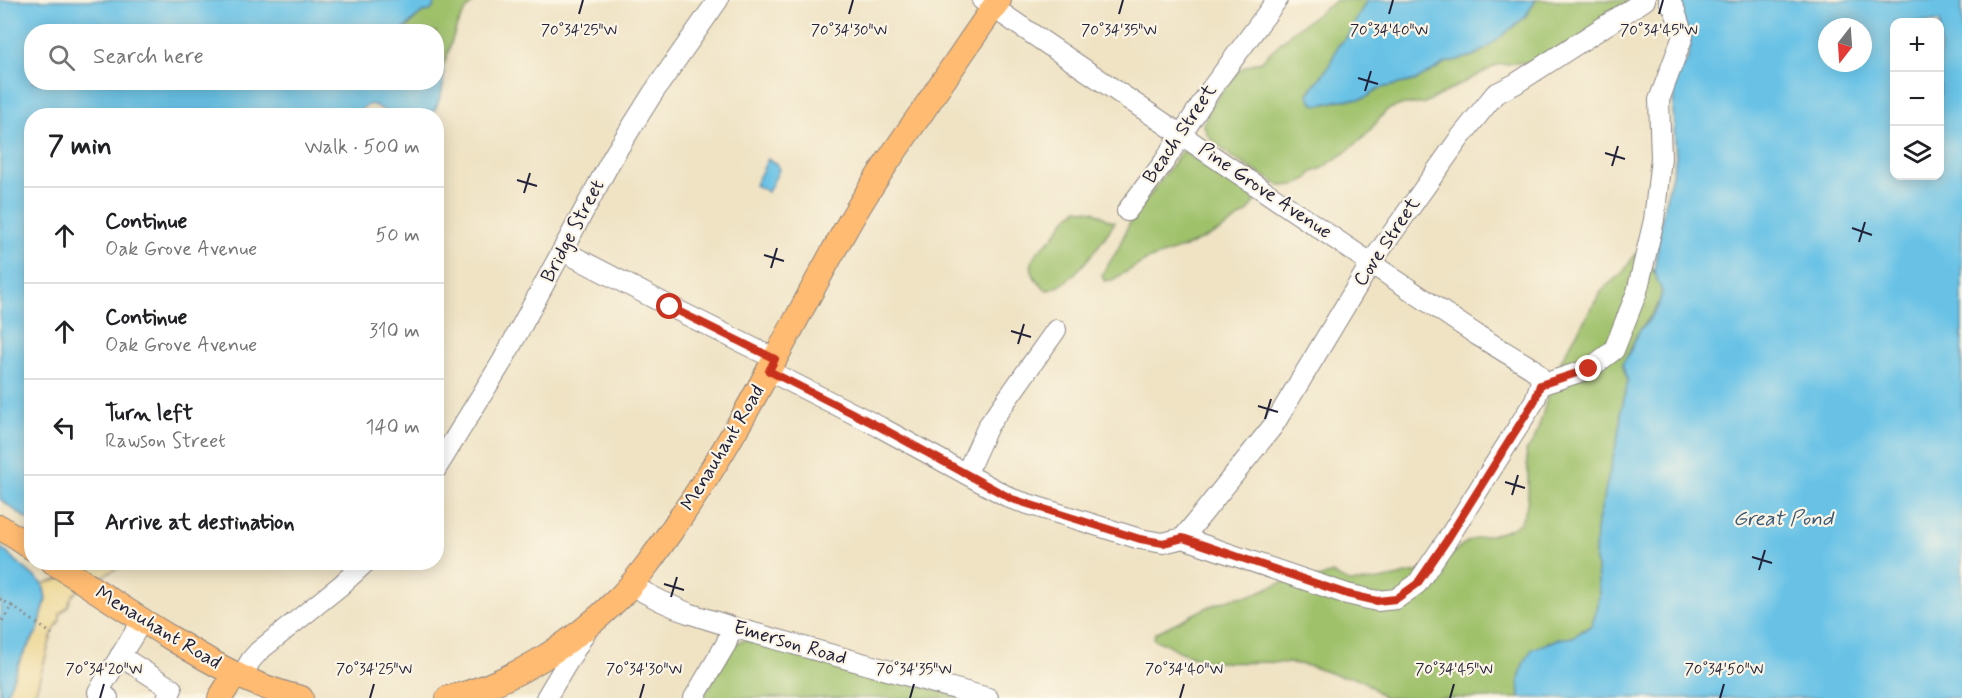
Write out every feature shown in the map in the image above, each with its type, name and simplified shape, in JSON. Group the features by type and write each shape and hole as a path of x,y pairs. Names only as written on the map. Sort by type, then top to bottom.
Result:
{"main road":[{"name":"Menauhant Road","path":"448,698 463,695 512,675 575,636 630,585 654,555 718,460 845,229 992,3"},
{"path":"0,527 24,543"},
{"name":"Menauhant Road","path":"65,570 142,621 206,659 238,676 301,698"},
{"path":"220,698 238,676"}],"street":[{"name":"Bridge Street","path":"444,456 502,362 620,146 653,93 718,0"},
{"name":"Beach Street","path":"1126,211 1164,162 1211,89 1277,0"},
{"name":"Cove Street","path":"1183,538 1273,426 1371,263 1459,139 1495,94 1515,84 1645,0"},
{"path":"562,250 670,307 1012,499 1140,539 1163,543 1183,538 1347,594 1377,601 1396,599 1417,584 1447,540 1535,400 1540,385 1589,369 1614,350 1637,292 1654,220 1661,158 1659,100 1683,36 1669,0"},
{"name":"Pine Grove Avenue","path":"992,3 1477,335 1533,369 1540,378 1540,385"},
{"path":"966,474 988,426 1056,330"},
{"path":"238,676 259,651 357,570"},
{"name":"Emerson Road","path":"630,585 688,613 732,627 988,698"},
{"path":"108,698 98,692 142,621"},
{"path":"546,698 591,623"},
{"path":"694,698 726,644 732,627"},
{"path":"120,656 170,693"}],"path":[{"path":"0,598 52,634"},
{"path":"0,624 12,606"}],"green space":[{"path":"435,0 477,0 463,14 444,64 444,24 411,24 422,12 433,8"},
{"path":"1337,0 1367,0 1347,37 1338,46 1329,66 1308,93 1327,104 1367,97 1377,89 1417,80 1445,63 1473,56 1487,48 1525,17 1536,0 1652,0 1537,61 1497,65 1423,104 1404,104 1387,110 1365,136 1346,152 1296,185 1281,186 1233,158 1209,137 1203,124 1211,106 1236,74 1243,68 1261,61 1292,32"},
{"path":"1182,151 1216,171 1230,183 1239,185 1255,202 1247,213 1218,232 1185,247 1147,260 1112,280 1104,281 1102,274 1117,251 1129,224"},
{"path":"1078,209 1094,211 1115,222 1075,273 1056,288 1047,290 1034,276 1032,261 1067,218"},
{"path":"1635,254 1658,278 1661,295 1655,310 1637,335 1622,364 1628,381 1621,412 1621,424 1596,530 1595,561 1598,605 1592,625 1573,637 1548,642 1523,664 1519,680 1520,698 1384,698 1355,678 1343,677 1298,664 1217,662 1201,659 1154,639 1155,633 1208,607 1233,598 1251,595 1283,582 1319,578 1332,573 1349,582 1367,582 1431,570 1469,541 1506,531 1518,524 1525,512 1528,495 1526,451 1535,436 1560,362 1602,290 1624,271"},
{"path":"745,640 964,698 702,698 734,645"}],"sand":[{"path":"62,570 114,570 81,588 72,596 68,606 60,614 37,688 31,698 5,698 21,658 38,630 46,599 43,584 63,578"}],"water":[{"path":"0,0 435,0 430,11 422,12 409,24 24,24 24,90 442,90 436,108 380,108 367,105 363,108 24,108 24,517 0,499"},
{"path":"1367,0 1536,0 1525,17 1487,48 1473,56 1445,63 1417,80 1377,89 1367,97 1321,105 1313,104 1308,94 1329,66 1338,46 1347,37"},
{"name":"Great Pond","path":"1676,0 1962,0 1962,698 1520,698 1519,680 1523,664 1532,649 1558,639 1573,637 1592,625 1598,605 1595,561 1596,530 1621,424 1621,412 1628,381 1622,364 1640,329 1658,307 1662,292 1654,271 1662,216 1676,157 1674,89 1677,72 1687,61 1690,41"},
{"path":"768,159 777,164 779,170 768,192 755,185"},
{"path":"0,547 43,584 46,599 38,630 21,658 5,698 0,698"}],"route":[{"path":"670,307 775,359 769,371 880,427 1012,499 1140,539 1163,543 1183,538 1347,594 1377,601 1396,599 1417,584 1535,400 1540,385 1589,369"}]}
